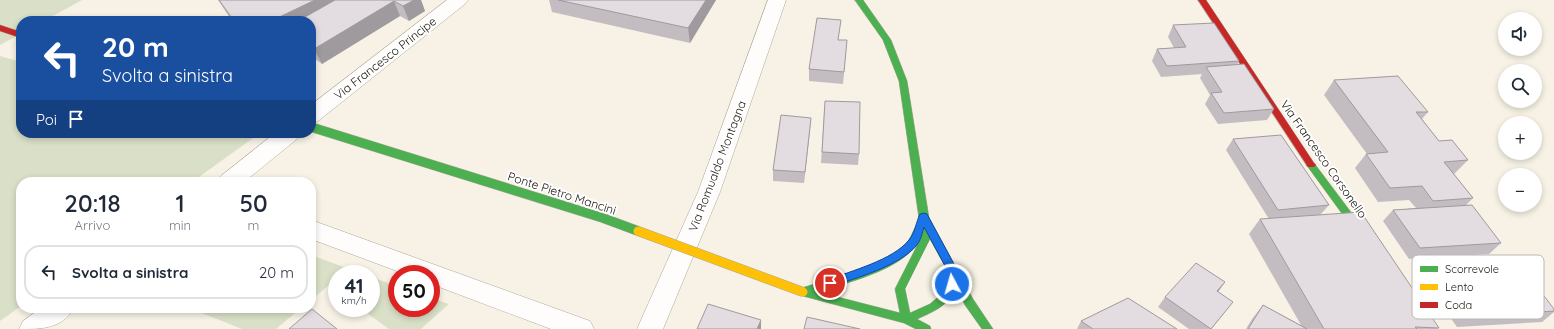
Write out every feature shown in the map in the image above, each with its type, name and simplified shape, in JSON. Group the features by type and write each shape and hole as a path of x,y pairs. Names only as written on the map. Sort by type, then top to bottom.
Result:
{"main road":[{"name":"Via Francesco Corsonello","path":"1202,0 1316,172 1372,247"},
{"path":"858,1 887,40 903,81 924,217 926,238 900,289 906,319 934,307 949,293 955,275"},
{"path":"0,28 16,33"},
{"name":"Ponte Pietro Mancini","path":"316,128 602,218 803,292 906,319 926,329"},
{"path":"924,217 970,302 988,329"},
{"path":"803,292 858,273 899,255 914,242 924,217"}],"street":[{"name":"Via Francesco Principe","path":"316,112 459,0"},
{"name":"Via Romualdo Montagna","path":"650,329 709,192 777,0"},
{"path":"235,177 283,138"},
{"path":"316,231 581,329"},
{"path":"32,329 53,313"}],"green space":[{"path":"0,0 82,0 53,16 16,16 16,37 0,45"},
{"path":"0,56 16,61 16,138 253,138 199,177 16,177 16,310 0,321"},
{"path":"316,257 338,265 328,265 328,286 316,296"},
{"path":"380,280 388,283 388,317 434,317 421,329 389,329 372,317 380,317"},
{"path":"440,301 449,304 440,312"},
{"path":"202,313 295,313 276,329 242,329"}],"building":[{"path":"219,0 315,0 281,16 230,16"},
{"path":"335,0 414,0 403,6 394,1 316,48 316,16 307,16"},
{"path":"558,0 706,0 688,28"},
{"path":"817,18 841,20 838,40 847,40 844,72 809,69"},
{"path":"1214,23 1239,61 1167,66 1157,49 1186,47 1173,25"},
{"path":"1244,64 1274,109 1224,113 1211,93 1222,92 1206,67"},
{"path":"1398,76 1428,112 1416,112 1439,141 1452,140 1468,160 1444,162 1473,198 1433,201 1422,186 1390,188 1366,154 1388,152 1334,80"},
{"path":"825,101 860,102 859,154 822,152"},
{"path":"781,115 811,118 805,172 773,170"},
{"path":"1281,135 1329,205 1278,210 1233,139"},
{"path":"1472,205 1501,243 1420,248 1393,210"},
{"path":"1361,212 1412,288 1412,319 1433,319 1439,328 1415,327 1417,329 1324,329 1260,219"},
{"path":"1196,263 1225,282 1217,291 1233,302 1211,329 1165,297"},
{"path":"1544,296 1554,309 1554,311 1544,312"},
{"path":"1128,298 1177,329 1093,329 1081,321"},
{"path":"708,304 761,320 757,329 697,329"},
{"path":"1263,305 1307,329 1248,329"},
{"path":"316,312 337,329 289,329 307,313"},
{"path":"807,317 860,329 804,329"}],"traffic: fast":[{"path":"859,0 887,40 903,81 924,217 926,238 900,289 906,319 934,307 949,293 955,275"},
{"path":"316,129 603,218 638,231"},
{"path":"1311,165 1365,238"},
{"path":"926,221 969,302 988,329"},
{"path":"803,292 857,275 895,258 908,248 919,229"},
{"path":"803,292 906,319 926,329"}],"traffic: jam":[{"path":"1202,0 1311,165"},
{"path":"0,28 16,33"}],"traffic: slow":[{"path":"638,231 803,292"}],"route":[{"path":"830,283 858,273 899,255 914,242 924,217 955,275 952,284"}]}
